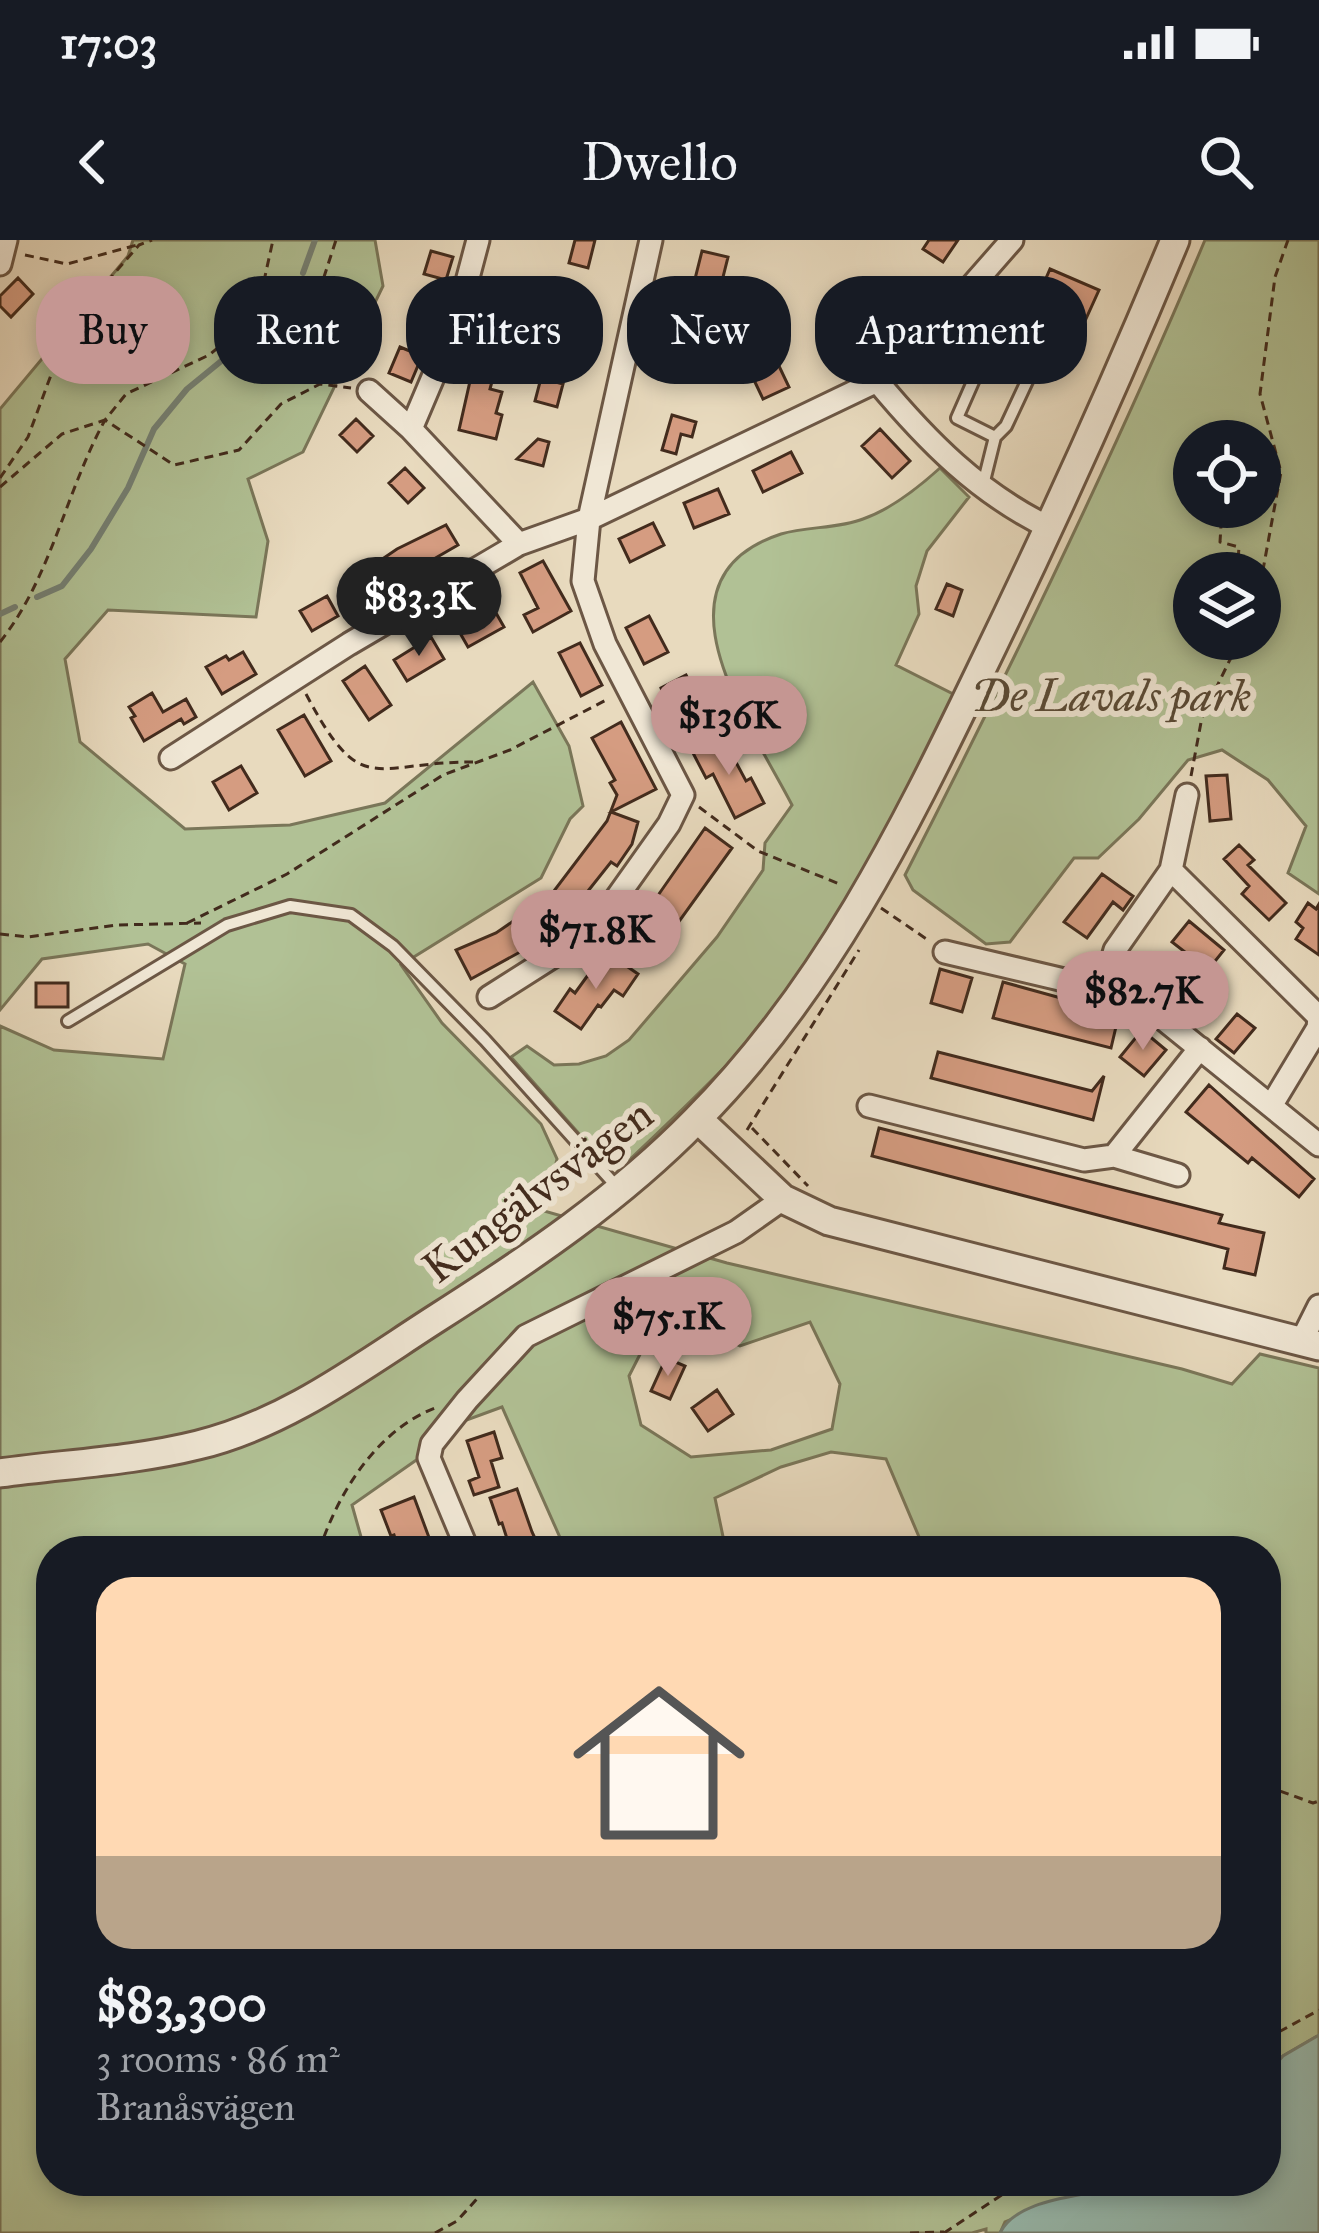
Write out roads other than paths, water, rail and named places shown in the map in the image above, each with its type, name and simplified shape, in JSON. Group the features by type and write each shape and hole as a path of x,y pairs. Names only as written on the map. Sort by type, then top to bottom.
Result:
{"street":[{"path":"411,429 456,323 478,240"},
{"path":"489,997 593,931 669,824 683,795 604,644 583,581 589,519 651,240"},
{"path":"980,276 1012,240"},
{"path":"698,1119 793,1004 867,897 909,820 1050,528 1175,240"},
{"path":"171,758 519,544 589,519 869,384"},
{"path":"880,384 929,443 982,488 1050,528"},
{"path":"369,391 519,544"},
{"path":"1104,988 1115,950 1171,870 1187,795"},
{"path":"1171,870 1319,1017 1318,1028 1271,1106"},
{"path":"945,952 1136,997 1319,1145"},
{"path":"1114,1156 1199,1048"},
{"path":"869,1106 1084,1160 1114,1156 1178,1175"},
{"name":"Kungälvsvägen","path":"0,1473 199,1445 269,1420 467,1298 620,1191 698,1119 783,1198 829,1222 1310,1344"},
{"path":"462,1536 429,1458 432,1444 526,1336 736,1232 783,1198"},
{"path":"1310,1344 1319,1306"}],"lane":[{"path":"982,488 995,437 1006,426 1035,364 990,343 957,418 995,437"},
{"path":"68,1021 227,925 290,906 351,915 393,946 485,1040 620,1191"}],"water":[{"path":"1319,2035 1319,2233 1000,2233 1028,2208 1074,2196 1281,2196 1283,2056"}],"waterway":[{"path":"303,273 315,240"},
{"path":"37,597 62,586 91,549 128,488 154,429 187,389 214,367"},
{"path":"0,614 15,607"}],"park label":[{"name":"De Lavals park","path":"1111,695"}]}
